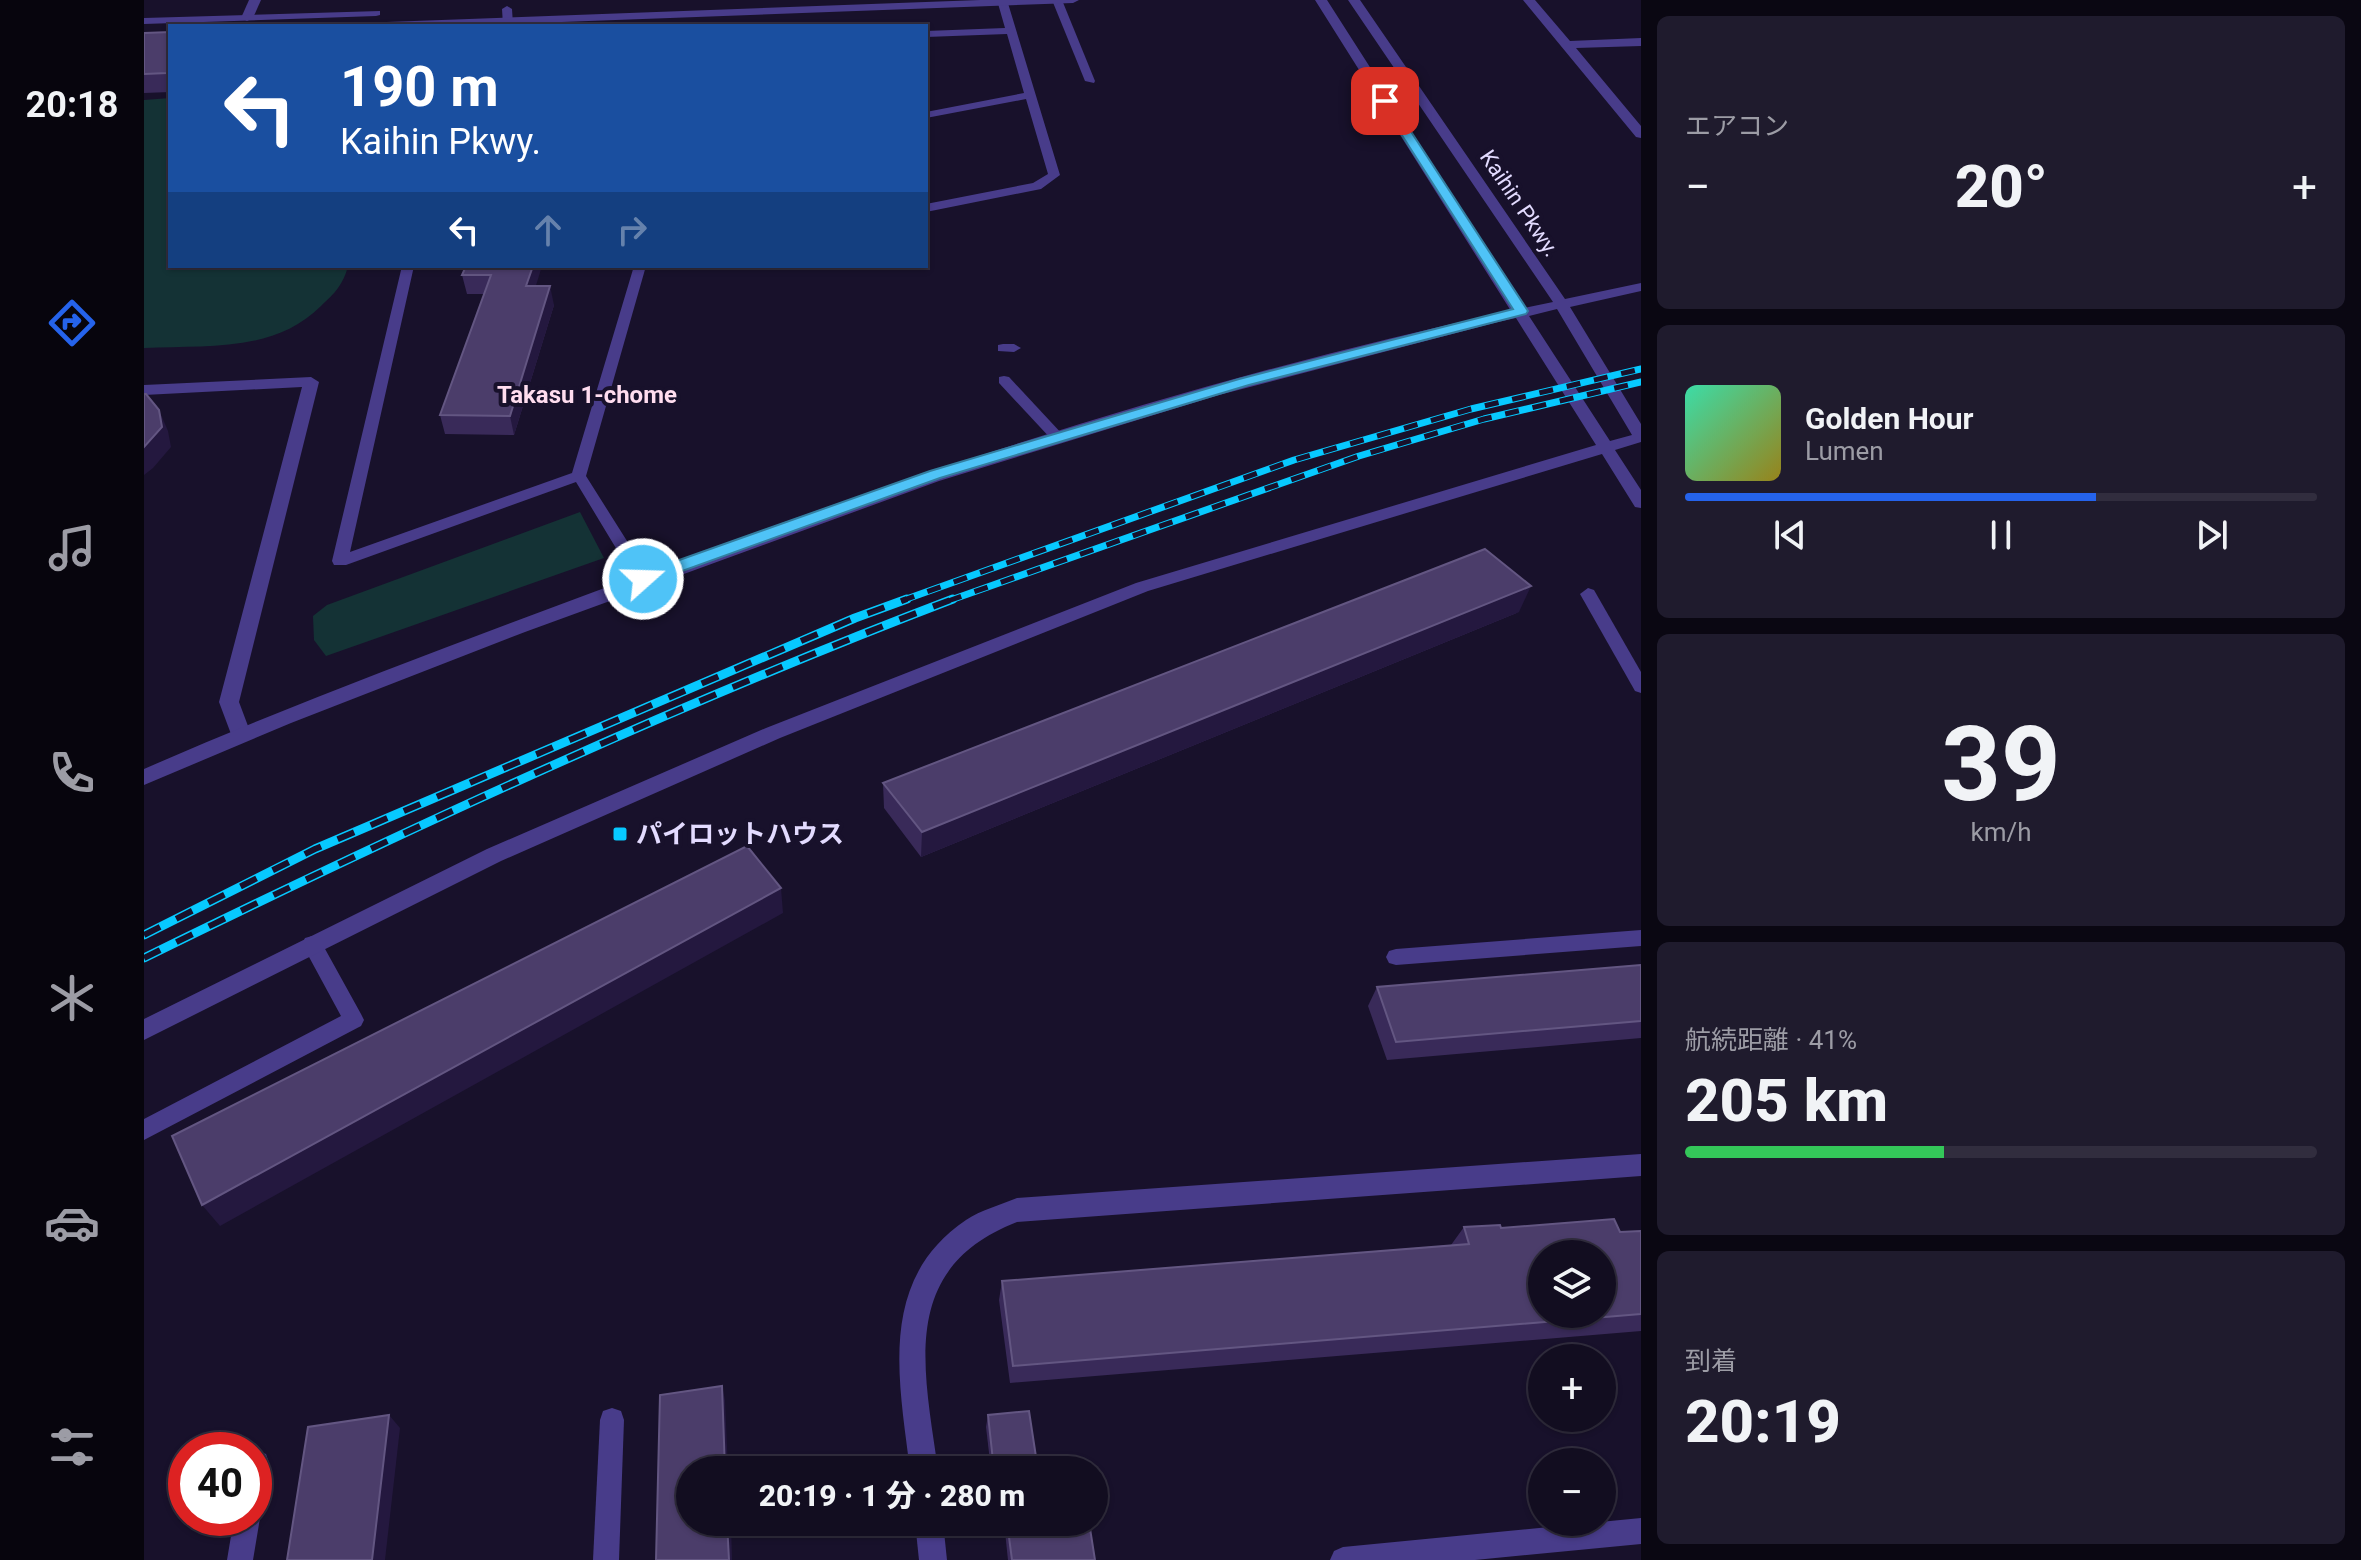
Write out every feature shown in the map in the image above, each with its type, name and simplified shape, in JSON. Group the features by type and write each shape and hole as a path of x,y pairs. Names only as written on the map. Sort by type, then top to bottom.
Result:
{"street":[{"path":"247,18 255,0"},
{"path":"144,21 507,18 746,0"},
{"path":"396,24 1073,0"},
{"path":"1321,0 1641,503"},
{"name":"Kaihin Pkwy.","path":"1354,0 1561,303 1641,437"},
{"path":"1529,0 1641,134"},
{"path":"1569,45 1641,42"},
{"path":"1618,105 1641,104"},
{"path":"144,777 241,734 643,579 935,475 1244,382 1521,311 1641,287"},
{"path":"144,390 311,382 229,702 241,734"},
{"path":"144,1030 494,855 745,745 1142,587 1641,437"},
{"path":"922,1456 910,1341 918,1293 941,1258 973,1229 1017,1210 1641,1165"},
{"path":"930,1536 933,1560"}],"lane":[{"path":"1057,0 1090,81"},
{"path":"928,208 1049,182 1054,175 1002,1"},
{"path":"928,34 1010,31"},
{"path":"928,115 1031,95"},
{"path":"408,268 340,561 579,476"},
{"path":"639,268 579,476 643,579"},
{"path":"1004,380 1058,438"},
{"path":"1588,594 1641,687"},
{"path":"1396,957 1641,938"},
{"path":"144,1130 354,1020 312,944"},
{"path":"606,1560 612,1420"},
{"path":"1343,1560 1640,1535"},
{"path":"240,1560 244,1536"}],"green space":[{"path":"168,98 168,268 347,268 334,293 302,321 282,332 238,344 144,348 144,100"},
{"path":"580,512 604,558 326,656 314,640 313,616 327,605"}],"building":[{"path":"168,32 167,73 144,74 144,33"},
{"path":"465,268 532,268 526,286 550,286 510,416 440,415 491,275 462,275"},
{"path":"144,394 159,410 162,427 144,447"},
{"path":"1485,549 1531,586 922,832 883,783"},
{"path":"747,846 781,888 202,1205 172,1136"},
{"path":"1641,965 1641,1021 1396,1042 1377,987"},
{"path":"1614,1219 1620,1232 1641,1231 1641,1314 1616,1316 1616,1240 1528,1240 1528,1323 1013,1366 1002,1281 1469,1244 1464,1227 1500,1225 1501,1228"},
{"path":"722,1386 724,1456 676,1456 676,1536 728,1536 729,1560 656,1560 660,1395"},
{"path":"1029,1411 1036,1456 992,1456 988,1415"},
{"path":"389,1415 372,1560 287,1560 308,1427"},
{"path":"1009,1536 1091,1536 1095,1560 1012,1560"}],"railway":[{"path":"901,601 1294,460 1471,409 1641,369"},
{"path":"948,601 1359,456 1484,419 1641,382"},
{"path":"144,935 315,849 855,618 907,599"},
{"path":"144,958 544,769 747,681 953,599"}],"place":[{"name":"パイロットハウス","path":"620,834"}],"district":[{"name":"Takasu 1-chome","path":"587,395"}],"route":[{"path":"643,579 935,475 1244,382 1521,311 1385,101"}]}
